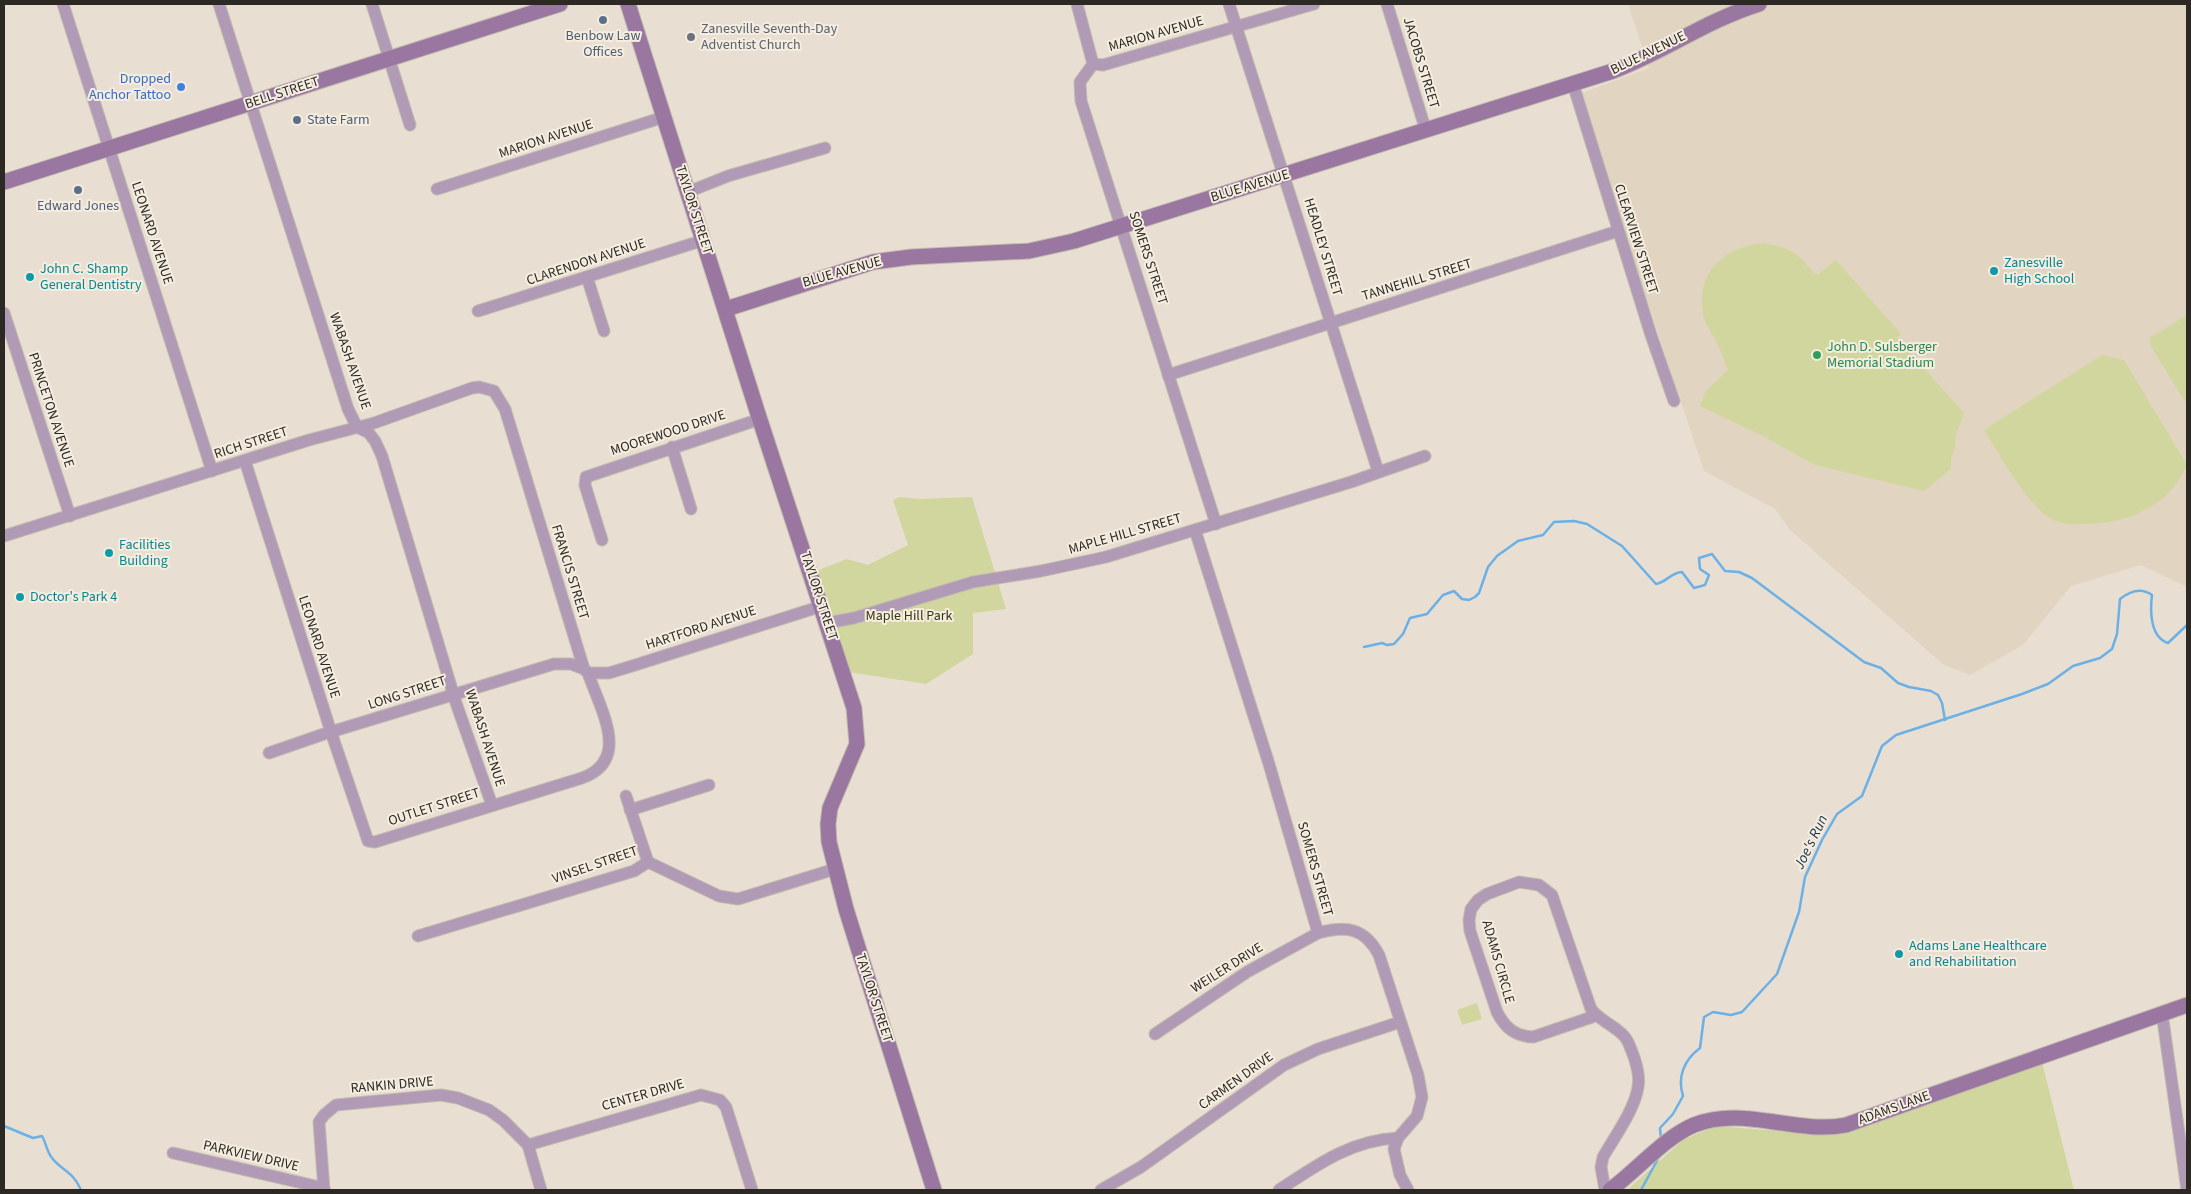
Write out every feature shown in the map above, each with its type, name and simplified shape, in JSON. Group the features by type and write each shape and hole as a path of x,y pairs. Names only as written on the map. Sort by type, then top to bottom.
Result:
{"street":[{"name":"LEONARD AVENUE","path":"63,4 212,471"},
{"name":"WABASH AVENUE","path":"219,4 348,409 357,426 369,433 376,441 382,456 454,694 492,804"},
{"path":"372,4 410,126"},
{"name":"BELL STREET","path":"4,182 560,4"},
{"name":"TAYLOR STREET","path":"628,4 854,708 858,733 854,755 833,800 828,824 835,869 934,1190"},
{"path":"1077,4 1093,64"},
{"name":"HEADLEY STREET","path":"1229,4 1378,471"},
{"name":"MARION AVENUE","path":"1093,64 1103,65 1314,4"},
{"name":"JACOBS STREET","path":"1387,4 1426,131"},
{"name":"BLUE AVENUE","path":"726,309 873,262 911,257 1030,251 1074,241 1426,131 1628,65 1710,22 1759,4"},
{"name":"SOMERS STREET","path":"1093,64 1080,82 1081,101 1216,524"},
{"name":"CLEARVIEW STREET","path":"1573,84 1618,232 1674,401"},
{"name":"MARION AVENUE","path":"436,189 664,118"},
{"path":"688,192 728,176 825,148"},
{"name":"TANNEHILL STREET","path":"1168,375 1618,232"},
{"name":"CLARENDON AVENUE","path":"478,310 704,240"},
{"path":"587,277 604,331"},
{"name":"PRINCETON AVENUE","path":"4,313 70,516"},
{"name":"RICH STREET","path":"4,536 245,462 472,388 479,387 494,391 502,401"},
{"name":"FRANCIS STREET","path":"502,401 586,671 610,740 610,749"},
{"name":"MOOREWOOD DRIVE","path":"602,540 586,484 586,477 760,419"},
{"path":"672,447 691,510"},
{"name":"MAPLE HILL STREET","path":"828,623 854,618 973,582 1049,569 1106,556 1216,524 1425,456"},
{"name":"LEONARD AVENUE","path":"245,462 331,732 368,841"},
{"name":"SOMERS STREET","path":"1195,530 1269,764 1318,933 1331,929 1347,930 1368,937 1379,955 1418,1075 1422,1096 1417,1116 1398,1138"},
{"name":"HARTFORD AVENUE","path":"586,671 608,673 822,606"},
{"name":"LONG STREET","path":"269,753 331,732 554,664 571,664 586,671"},
{"name":"OUTLET STREET","path":"368,841 375,842 492,804 592,775 603,767 610,749"},
{"path":"630,810 709,785"},
{"path":"626,796 648,862"},
{"name":"VINSEL STREET","path":"418,936 624,874 648,862 719,896 738,898 835,869"},
{"name":"ADAMS CIRCLE","path":"1519,882 1529,882 1546,889 1552,895 1560,913 1590,1010 1595,1016 1533,1037 1512,1032 1502,1023 1470,931 1472,909 1478,900 1487,894 1519,882"},
{"name":"WEILER DRIVE","path":"1155,1034 1247,972 1318,933"},
{"name":"ADAMS LANE","path":"1610,1190 1693,1125 1719,1118 1744,1118 1820,1127 1846,1126 2187,1005"},
{"path":"2162,1013 2183,1136 2187,1190"},
{"path":"1595,1016 1616,1028 1626,1038 1637,1065 1638,1077 1638,1088 1633,1102 1603,1157 1601,1167 1605,1190"},
{"name":"CARMEN DRIVE","path":"1101,1190 1141,1168 1297,1058 1318,1048 1400,1022"},
{"name":"CENTER DRIVE","path":"528,1145 692,1097 708,1095 720,1100 731,1117 752,1190"},
{"name":"RANKIN DRIVE","path":"324,1189 320,1122 324,1114 336,1105 426,1096 458,1098 489,1110 503,1120 528,1145"},
{"path":"1279,1190 1340,1152 1377,1139 1398,1138 1394,1149 1395,1160 1408,1190"},
{"path":"528,1145 541,1190"},
{"name":"PARKVIEW DRIVE","path":"172,1153 324,1189"}],"shaded area":[{"path":"1628,4 2187,4 2187,587 2141,565 2071,586 2023,645 1970,675 1944,665 1790,530 1775,509 1704,471 1584,110 1582,93 1649,68"}],"green space":[{"name":"John D. Sulsberger Memorial Stadium","path":"1765,243 1791,251 1818,275 1836,260 1901,334 1897,338 1964,413 1956,434 1955,448 1951,458 1951,469 1924,491 1815,465 1761,435 1700,406 1706,391 1728,370 1718,344 1705,321 1702,305 1703,290 1707,278 1723,258 1749,246"},
{"path":"2187,315 2187,405 2150,345 2150,338"},
{"path":"2102,355 2124,360 2187,465 2170,491 2147,509 2119,520 2104,523 2065,524 2049,518 2027,496 1984,430"},
{"name":"Maple Hill Park","path":"900,497 920,499 972,497 1006,609 973,613 973,654 926,684 848,672 816,571 847,559 868,565 908,545 893,500"},
{"path":"1477,1003 1482,1019 1462,1025 1457,1010"},
{"path":"2042,1062 2074,1190 1627,1190 1683,1140 1715,1126 1820,1134 1847,1132"}],"waterway":[{"path":"1364,647 1382,643 1387,645 1394,644 1403,634 1410,618 1427,614 1443,595 1454,591 1462,599 1469,600 1475,597 1479,593 1488,567 1497,556 1518,541 1543,535 1554,522 1574,521 1587,524 1622,546 1656,584 1674,574 1682,572 1694,588 1705,585 1709,575 1700,569 1699,558 1712,554 1725,571 1739,572 1752,578 1864,662 1881,668 1898,683 1931,691 1938,695 1942,703 1945,720"},
{"name":"Joe's Run","path":"1661,1139 1660,1128 1673,1114 1683,1096 1681,1089 1683,1069 1694,1053 1700,1048 1704,1017 1713,1012 1731,1015 1742,1012 1777,974 1799,912 1805,877 1822,840 1837,814 1862,796 1882,746 1896,735 2022,694 2048,684 2073,666 2100,658 2112,649 2117,634 2120,599 2132,592 2144,591 2152,595 2152,623 2162,640 2168,643 2187,625"},
{"path":"4,1126 33,1138 42,1136 52,1158 71,1175 81,1190"},
{"name":"Joe's Run","path":"1641,1190 1659,1157"}],"place":[{"name":"Benbow Law Offices","path":"603,20"},
{"name":"Zanesville Seventh-Day Adventist Church","path":"691,37"},
{"name":"Dropped Anchor Tattoo","path":"181,87"},
{"name":"State Farm","path":"297,120"},
{"name":"Edward Jones","path":"78,190"},
{"name":"Zanesville High School","path":"1994,271"},
{"name":"John C. Shamp General Dentistry","path":"30,277"},
{"name":"John D. Sulsberger Memorial Stadium","path":"1817,355"},
{"name":"Facilities Building","path":"109,553"},
{"name":"Doctor's Park 4","path":"20,597"},
{"name":"Adams Lane Healthcare and Rehabilitation","path":"1899,954"}]}
